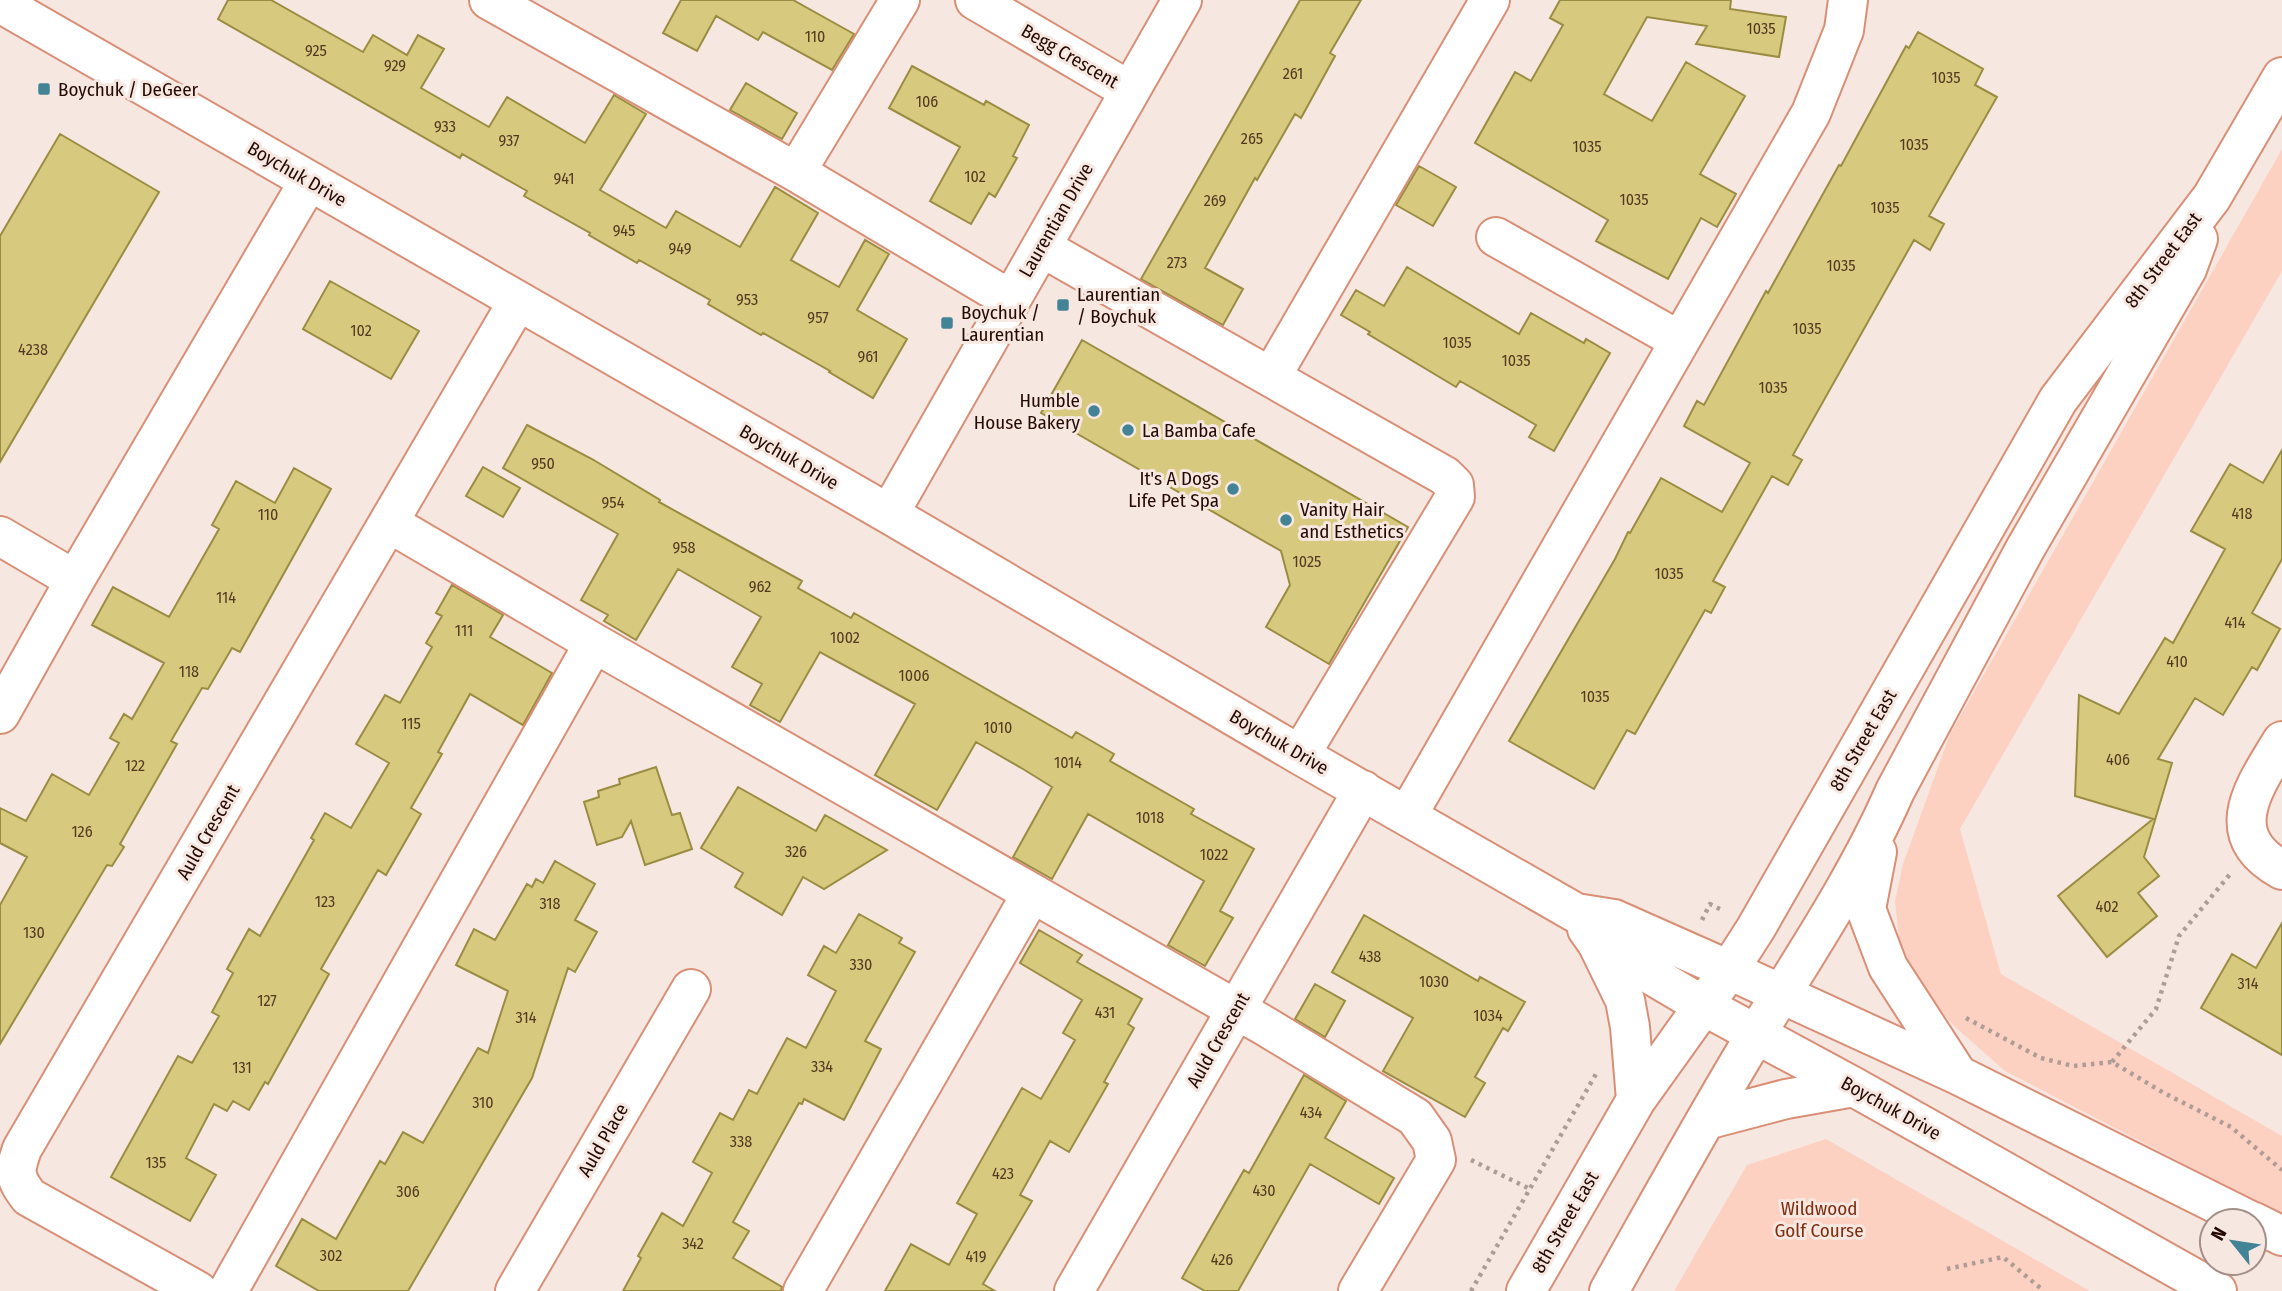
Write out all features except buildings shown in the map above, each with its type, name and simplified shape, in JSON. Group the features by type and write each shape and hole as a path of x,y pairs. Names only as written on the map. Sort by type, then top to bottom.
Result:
{"street":[{"path":"489,0 796,172 1011,300"},
{"path":"796,172 900,0"},
{"name":"Begg Crescent","path":"975,0 1130,90"},
{"name":"Laurentian Drive","path":"889,514 1182,0"},
{"path":"1271,377 1490,0"},
{"path":"1407,816 1811,113 1844,30 1848,0"},
{"name":"Boychuk Drive","path":"2,10 309,181 1363,790 1587,928 1703,1006 1854,1087 2217,1291"},
{"name":"8th Street East","path":"1525,1291 1636,1100 1729,970 1763,916 2058,400 2212,197 2282,77"},
{"path":"0,714 75,580 309,181"},
{"name":"8th Street East","path":"1609,1291 1883,819 1895,791 2025,550 2187,269 2212,197"},
{"path":"1496,237 1680,341"},
{"path":"1041,247 1446,476 1454,485 1455,497 1300,755"},
{"name":"Auld Crescent","path":"198,1291 29,1197 18,1182 15,1167 22,1149 518,301"},
{"path":"388,523 1236,1009 1415,1117 1432,1141 1436,1160 1358,1291"},
{"path":"0,536 75,580"},
{"path":"228,1291 594,643"},
{"path":"2282,741 2254,788 2245,814 2250,841 2271,864 2282,870"},
{"name":"Auld Crescent","path":"1074,1291 1363,790"},
{"path":"1883,819 1866,909 1888,967 1958,1075"},
{"path":"803,1291 1032,893"},
{"name":"Boychuk Drive","path":"1587,928 1614,919 1958,1075 2223,1207"},
{"path":"1587,928 1625,1000 1636,1100"},
{"name":"Auld Place","path":"515,1291 691,989"},
{"path":"1706,1120 1786,1099 1854,1087"}],"path":[{"path":"2112,1062 2156,1009 2179,936 2225,882"},
{"path":"1959,1010 1968,1020 2041,1058 2073,1066 2112,1062 2164,1093 2231,1127 2282,1170"},
{"path":"1432,1141 1530,1189"},
{"path":"1947,1269 2003,1257 2044,1291"}],"green space":[{"path":"2282,149 2282,271 1960,829 2001,974 2282,1136 2282,1215 2005,1071 1953,1025 1924,991 1900,948 1895,901 1903,864 1950,734"},
{"name":"Wildwood Golf Course","path":"1826,1139 2090,1291 1674,1291 1747,1165"}],"place":[{"name":"Boychuk / DeGeer","path":"44,89"},
{"name":"Laurentian / Boychuk","path":"1063,305"},
{"name":"Boychuk / Laurentian","path":"947,323"},
{"name":"Humble House Bakery","path":"1094,411"},
{"name":"La Bamba Cafe","path":"1128,430"},
{"name":"It's A Dogs Life Pet Spa","path":"1233,489"},
{"name":"Vanity Hair and Esthetics","path":"1286,520"}]}
